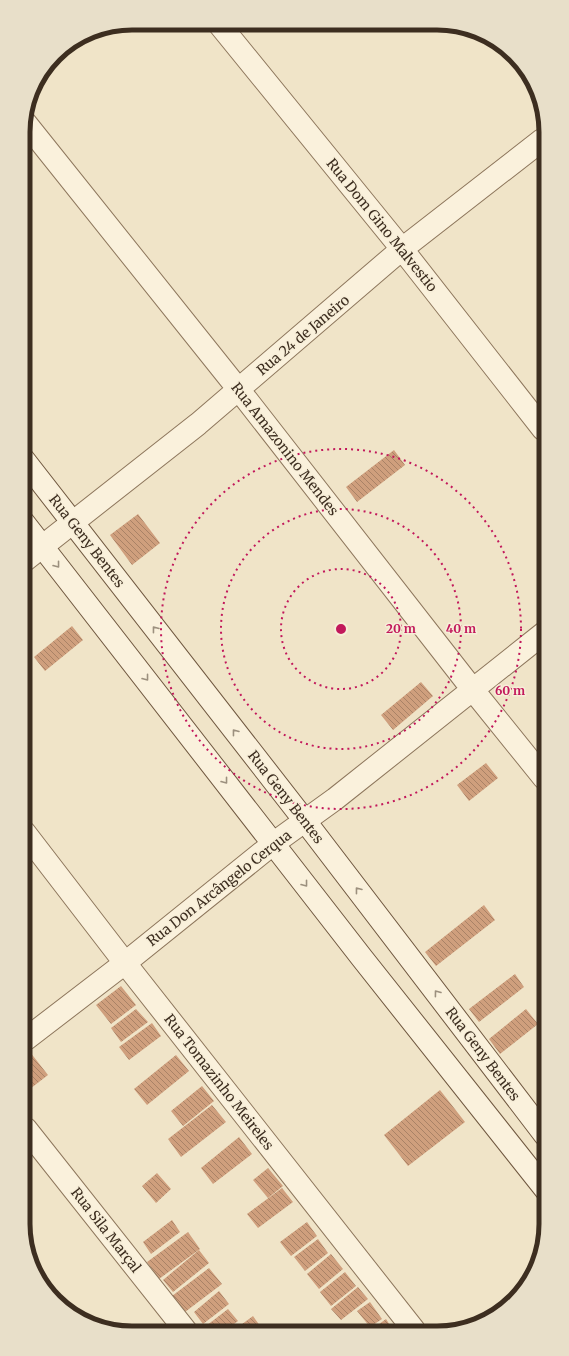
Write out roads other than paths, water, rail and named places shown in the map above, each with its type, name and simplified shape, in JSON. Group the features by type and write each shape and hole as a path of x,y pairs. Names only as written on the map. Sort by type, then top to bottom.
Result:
{"street":[{"name":"Rua Dom Gino Malvestio","path":"224,30 402,249 539,424"},
{"name":"Rua Amazonino Mendes","path":"30,128 539,772"},
{"name":"Rua 24 de Janeiro","path":"30,556 198,424 402,249 539,142"},
{"name":"Rua Geny Bentes","path":"30,468 305,821 539,1126"},
{"path":"30,531 362,958 539,1181"},
{"name":"Rua Don Arcângelo Cerqua","path":"30,1036 125,963 274,843 305,821 539,637"},
{"name":"Rua Tomazinho Meireles","path":"30,840 125,963 411,1326"},
{"name":"Rua Sila Marçal","path":"30,1134 182,1326"}]}
